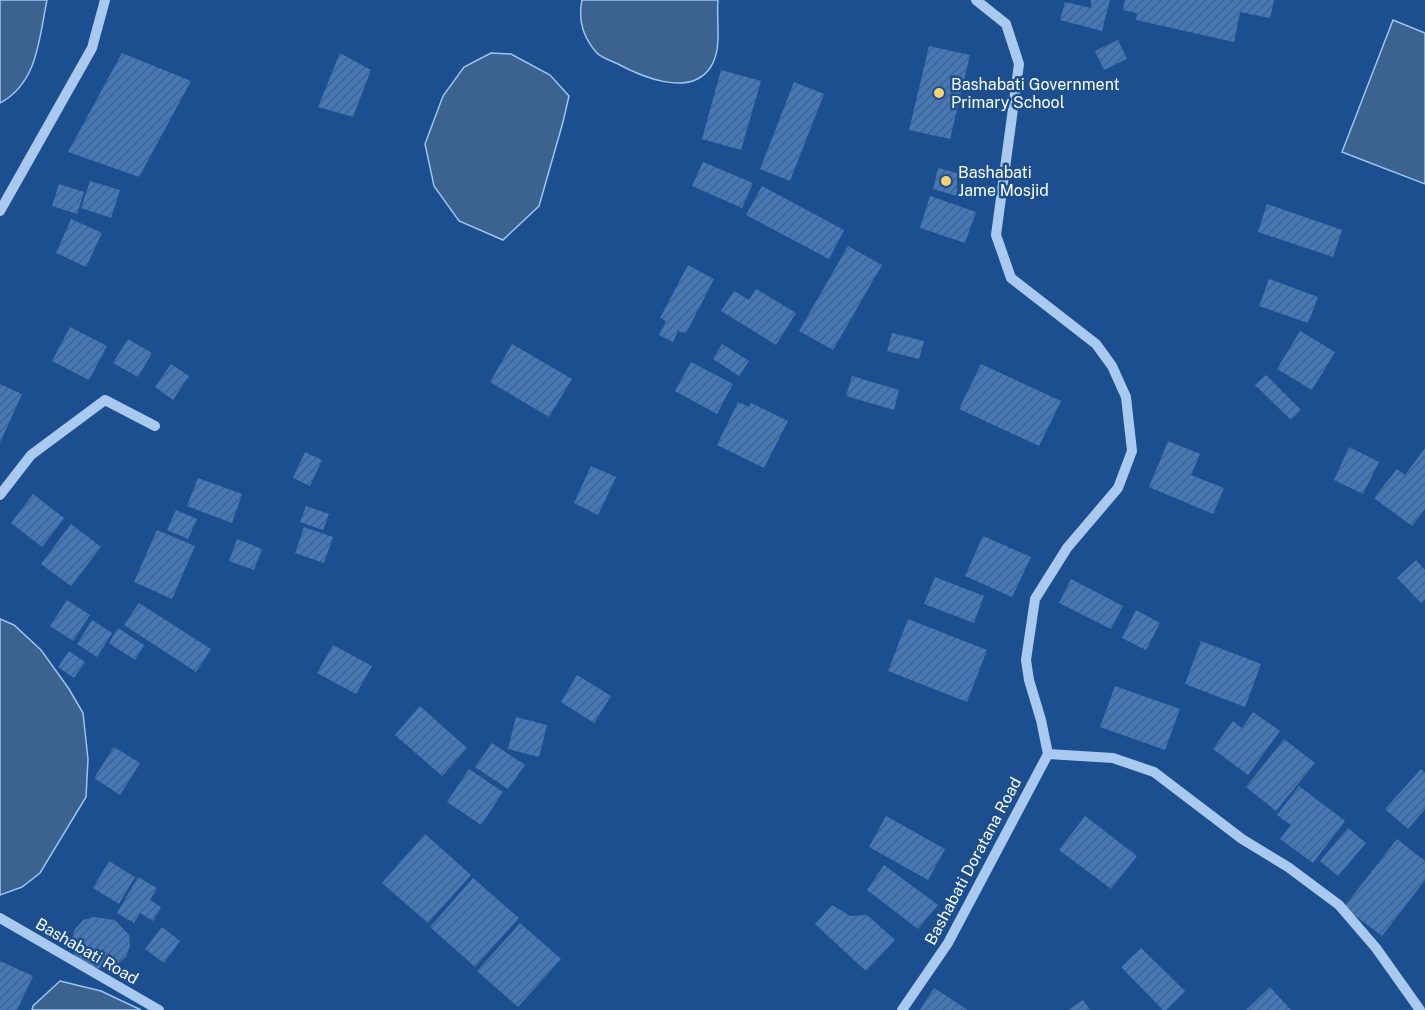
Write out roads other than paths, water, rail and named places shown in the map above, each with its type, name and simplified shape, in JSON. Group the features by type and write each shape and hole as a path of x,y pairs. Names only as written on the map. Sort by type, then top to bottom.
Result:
{"street":[{"path":"0,211 92,48 105,0"},
{"path":"976,0 1006,24 1019,64 996,235 999,246 1011,278 1096,344 1112,366 1126,397 1132,451 1118,488 1067,548 1035,599 1026,660 1048,754 1113,758 1154,772 1242,839 1288,867 1339,905 1376,948 1420,1010"},
{"path":"0,495 31,455 105,400 156,426"},
{"name":"Bashabati Doratana Road","path":"902,1010 948,943 1048,754"},
{"name":"Bashabati Road","path":"0,918 159,1010"}],"water":[{"path":"0,0 47,0 39,44 29,72 13,94 0,103"},
{"path":"582,0 718,0 718,44 714,61 701,77 690,82 664,82 626,68 600,55 592,46 581,21"},
{"path":"1393,20 1425,33 1425,184 1342,152"},
{"path":"491,53 511,54 550,75 569,96 539,206 503,240 459,221 434,186 425,144 443,96 464,67"},
{"path":"0,619 14,625 41,650 69,689 83,713 88,759 86,797 40,873 22,887 0,895"},
{"path":"60,981 101,991 141,1010 32,1010 33,1006"}],"place":[{"name":"Bashabati Government Primary School","path":"939,93"},
{"name":"Bashabati Jame Mosjid","path":"946,181"}]}
